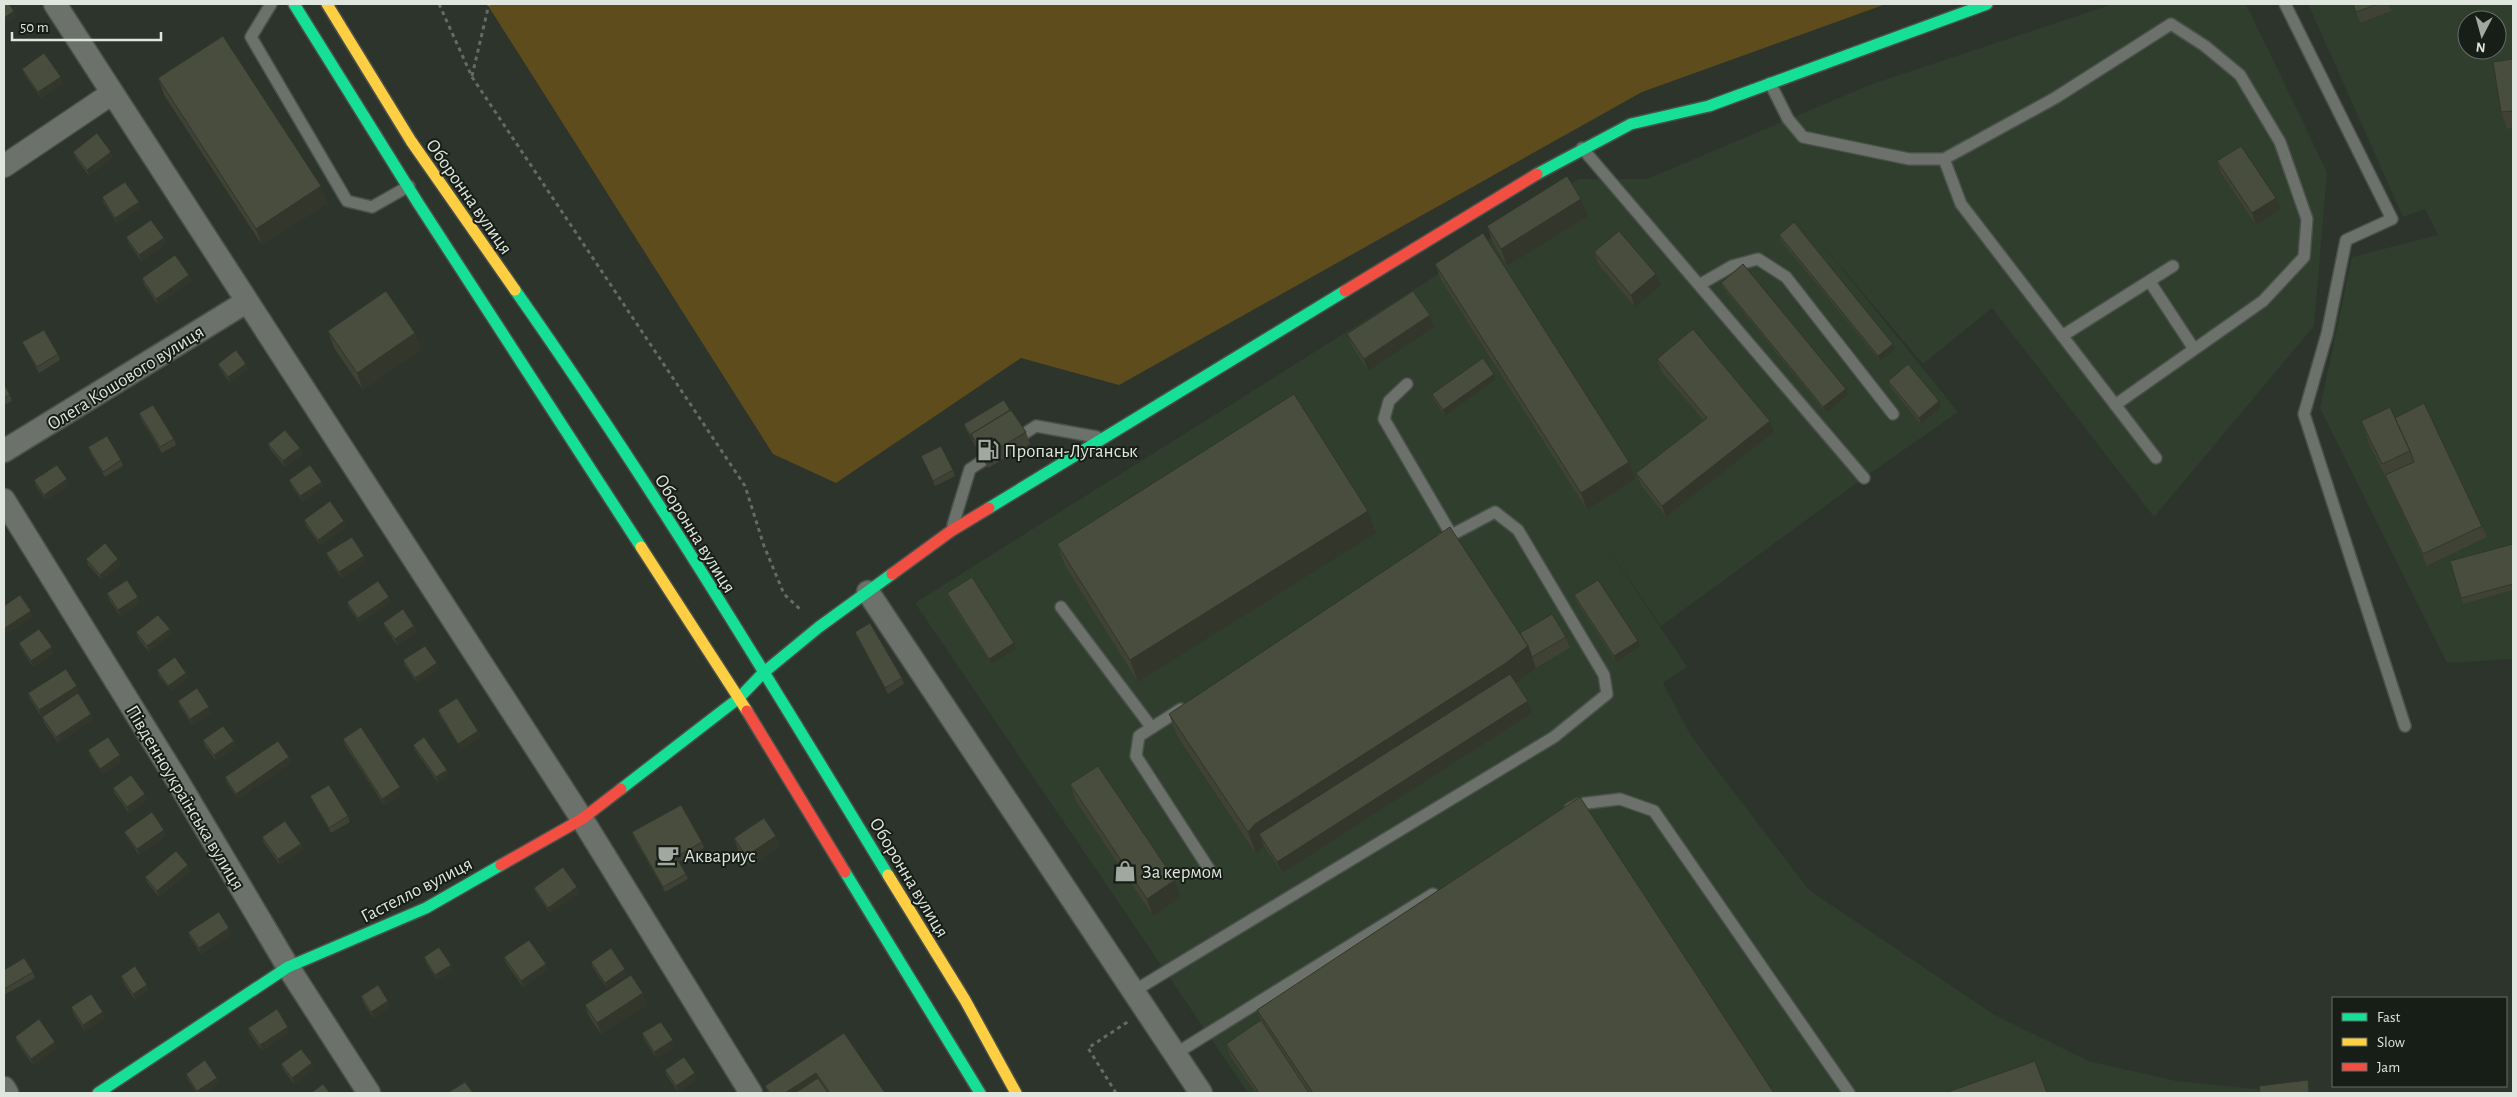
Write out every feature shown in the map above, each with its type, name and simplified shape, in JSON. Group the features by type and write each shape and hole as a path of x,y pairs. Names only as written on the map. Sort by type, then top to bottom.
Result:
{"main road":[{"path":"294,4 409,186 418,204 739,698 980,1093"},
{"name":"Оборонна вулиця","path":"327,4 411,141 525,304 617,441 792,717 955,984 1016,1093"},
{"name":"Гастелло вулиця","path":"98,1093 288,968 426,908 582,818 739,698 763,673 818,627 951,531 1558,161 1631,124 1709,106 1987,4"}],"street":[{"path":"55,4 111,94 582,818 751,1093"},
{"path":"4,166 111,94"},
{"name":"Олега Кошового вулиця","path":"4,451 246,302"},
{"name":"Південноукраїнська вулиця","path":"4,500 177,780 288,968 370,1093"},
{"path":"868,592 1201,1093"},
{"path":"4,1088 7,1093"}],"lane":[{"path":"271,4 251,37 347,201 372,207 409,186"},
{"path":"2285,4 2392,220 2346,240 2327,334 2304,414 2405,726"},
{"path":"1770,84 1788,120 1803,137 1909,159 1944,160 2055,98 2171,24 2205,46 2240,76 2280,142 2307,219 2304,257 2263,301 2115,405"},
{"path":"1582,148 1864,478"},
{"path":"1944,160 1961,204 2156,458"},
{"path":"1699,285 1732,266 1758,259 1786,276 1893,414"},
{"path":"2062,336 2173,266"},
{"path":"2150,282 2194,349"},
{"path":"1407,384 1388,401 1384,419 1451,534"},
{"path":"951,531 970,468 1036,426 1103,439"},
{"path":"1134,991 1554,737 1607,694 1604,674 1518,530 1495,512 1435,544"},
{"path":"1061,607 1152,728"},
{"path":"1194,701 1139,736 1136,756 1209,869"},
{"path":"1562,814 1579,804 1620,799 1654,811 1849,1093"},
{"path":"1175,1054 1444,887"}],"path":[{"path":"439,4 472,77 745,486 764,546 784,594 818,627"},
{"path":"472,77 489,4"},
{"path":"1116,1093 1088,1048 1147,1010"}],"shaded area":[{"path":"487,4 1886,4 1642,92 1119,385 1021,358 836,483 773,454"},
{"path":"2113,4 2246,4 2327,172 2314,326 2154,517 1992,308 1923,364 1821,243 1958,412 1872,472 1661,626 1609,550 1687,667 1663,683 1691,736 1809,890 1993,1014 2088,1061 2177,1081 2295,1093 1248,1093 915,603 1429,280 1579,179 1647,179 1872,84"},
{"path":"2308,4 2513,4 2513,659 2447,663 2320,408 2352,257 2438,235 2425,209 2403,217"}],"building":[{"path":"4,4 9,4 14,11 4,18"},
{"path":"2353,4 2378,4 2356,12"},
{"path":"223,36 321,186 256,229 158,78"},
{"path":"44,53 61,77 38,92 22,69"},
{"path":"2513,59 2513,111 2501,112 2493,62"},
{"path":"97,133 111,152 87,170 73,152"},
{"path":"2241,146 2276,198 2252,213 2217,161"},
{"path":"1567,176 1581,199 1501,249 1487,226"},
{"path":"125,182 139,202 115,218 102,197"},
{"path":"151,220 164,238 139,255 126,237"},
{"path":"1794,222 1893,344 1878,356 1779,235"},
{"path":"1619,231 1656,274 1631,295 1594,252"},
{"path":"1483,233 1629,462 1581,493 1435,264"},
{"path":"175,255 189,275 156,299 142,278"},
{"path":"1743,264 1846,389 1823,407 1721,283"},
{"path":"386,291 415,333 357,373 328,331"},
{"path":"1413,291 1430,315 1364,359 1347,334"},
{"path":"1693,329 1770,421 1662,506 1636,473 1707,418 1657,359"},
{"path":"44,330 58,354 37,367 22,342"},
{"path":"236,350 246,364 228,377 218,364"},
{"path":"1483,358 1494,374 1443,410 1432,394"},
{"path":"1908,364 1939,401 1919,418 1888,381"},
{"path":"4,384 10,395 4,398"},
{"path":"1294,394 1368,511 1130,660 1057,544"},
{"path":"1004,400 1010,410 971,434 973,440 964,424"},
{"path":"2424,403 2482,526 2423,554 2385,475 2414,462 2395,418"},
{"path":"153,405 174,439 160,447 139,413"},
{"path":"2390,407 2410,451 2382,464 2361,421"},
{"path":"1011,410 1026,432 984,457 971,434"},
{"path":"285,430 300,448 283,461 268,444"},
{"path":"107,436 121,460 103,472 88,447"},
{"path":"941,446 953,470 933,481 921,456"},
{"path":"57,465 67,479 44,495 34,480"},
{"path":"310,465 322,482 300,496 289,480"},
{"path":"330,501 344,521 318,540 304,520"},
{"path":"1450,527 1528,646 1506,663 1255,824 1248,832 1169,714"},
{"path":"352,537 364,556 339,572 326,553"},
{"path":"105,543 118,559 100,575 86,559"},
{"path":"2513,544 2513,584 2461,598 2450,561"},
{"path":"972,577 1014,643 989,659 947,593"},
{"path":"127,580 138,597 118,610 107,593"},
{"path":"1598,580 1638,641 1614,656 1574,595"},
{"path":"378,581 389,597 358,618 347,602"},
{"path":"20,595 31,611 5,628 4,606"},
{"path":"403,609 414,626 395,639 383,623"},
{"path":"1552,614 1566,637 1532,657 1520,633"},
{"path":"158,615 170,629 147,646 136,632"},
{"path":"870,623 902,678 885,688 855,632"},
{"path":"39,629 52,647 31,661 19,643"},
{"path":"425,646 437,663 415,678 403,660"},
{"path":"175,657 186,673 168,686 157,670"},
{"path":"66,669 77,686 39,710 28,693"},
{"path":"1510,674 1528,701 1277,862 1259,834"},
{"path":"197,688 209,707 190,719 178,701"},
{"path":"78,693 91,714 56,737 42,717"},
{"path":"457,698 478,731 458,744 438,710"},
{"path":"223,726 234,741 214,755 203,740"},
{"path":"361,727 400,787 382,799 343,739"},
{"path":"108,737 120,755 100,769 88,750"},
{"path":"424,737 447,770 436,777 413,745"},
{"path":"278,741 289,757 236,794 225,777"},
{"path":"1098,766 1175,880 1147,899 1070,784"},
{"path":"131,775 145,794 127,807 113,788"},
{"path":"329,785 348,816 329,828 310,796"},
{"path":"1580,797 1774,1093 1313,1093 1257,1010"},
{"name":"Аквариус","path":"681,805 702,842 676,857 686,874 663,887 632,832"},
{"path":"152,812 164,830 137,849 124,832"},
{"path":"764,818 776,836 746,856 734,838"},
{"path":"285,821 301,844 278,859 262,837"},
{"path":"176,851 188,865 157,891 145,877"},
{"path":"563,867 577,887 548,908 534,888"},
{"path":"219,912 229,928 199,948 188,932"},
{"path":"529,940 546,964 521,981 504,957"},
{"path":"439,947 451,965 435,975 424,957"},
{"path":"611,948 625,969 605,983 591,962"},
{"path":"24,958 33,972 4,989 4,970"},
{"path":"135,966 147,985 133,994 121,976"},
{"path":"631,975 643,993 597,1023 585,1005"},
{"path":"378,985 388,1001 371,1012 361,996"},
{"path":"91,994 103,1012 83,1025 71,1007"},
{"path":"277,1009 288,1027 260,1045 248,1028"},
{"path":"39,1019 55,1042 31,1059 15,1037"},
{"path":"1261,1020 1309,1093 1259,1093 1226,1044"},
{"path":"661,1022 673,1040 654,1052 642,1033"},
{"path":"844,1033 885,1093 830,1093 816,1073 785,1093 770,1093 765,1086"},
{"path":"301,1049 312,1063 292,1078 281,1064"},
{"path":"684,1057 695,1073 676,1086 665,1070"},
{"path":"205,1060 217,1078 197,1091 186,1074"},
{"path":"2035,1061 2047,1093 1945,1093"},
{"path":"818,1078 828,1093 795,1093"},
{"path":"2308,1080 2309,1093 2260,1093 2259,1086"},
{"path":"465,1082 473,1093 449,1092"},
{"path":"323,1084 330,1093 311,1093"}],"traffic: fast":[{"path":"294,4 418,203 641,547"},
{"path":"1537,174 1631,124 1709,106 1987,4"},
{"path":"515,290 613,433 660,506 888,875"},
{"path":"989,508 1345,291"},
{"path":"621,789 739,698 763,673 819,627 892,574"},
{"path":"98,1093 288,967 426,908 501,865"},
{"path":"845,872 980,1093"}],"traffic: slow":[{"path":"327,4 411,141 515,290"},
{"path":"641,547 747,711"},
{"path":"888,875 965,1000 1016,1093"}],"traffic: jam":[{"path":"1345,291 1537,174"},
{"path":"892,574 951,531 989,508"},
{"path":"747,711 845,872"},
{"path":"501,865 582,819 621,789"}],"place":[{"name":"Пропан-Луганськ","path":"988,450"},
{"name":"Аквариус","path":"668,855"},
{"name":"За кермом","path":"1125,871"}]}
